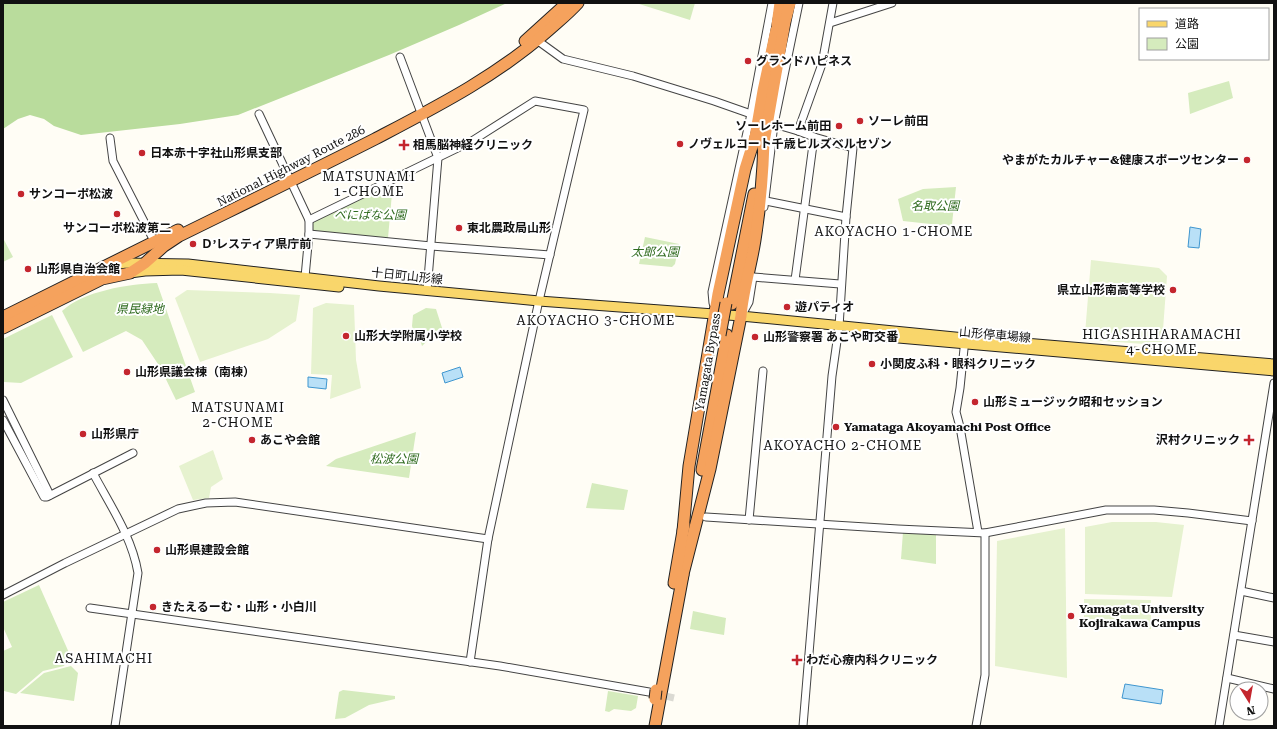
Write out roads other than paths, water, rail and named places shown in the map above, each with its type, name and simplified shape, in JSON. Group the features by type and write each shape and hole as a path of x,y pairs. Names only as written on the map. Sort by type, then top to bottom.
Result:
{"highway":[{"name":"National Highway Route 286","path":"535,38 567,3"},
{"name":"National Highway Route 286","path":"3,316 97,269 159,244 421,112 535,38 578,3"},
{"path":"781,3 781,23"},
{"name":"Yamagata Bypass","path":"650,726 653,694 683,531 723,335 760,139 763,91 781,23 790,3"},
{"path":"683,531 689,466 715,318 745,169 760,139"},
{"path":"681,582 710,468 741,320 742,302 755,240 763,177 760,139"},
{"name":"National Highway Route 286","path":"3,328 102,279 130,273 145,263 159,244"},
{"name":"Yamagata Bypass","path":"655,726 723,335"}],"main road":[{"path":"159,244 162,257 170,264"},
{"name":"十日町山形線","path":"97,269 117,264 188,264 539,303"},
{"name":"十日町山形線","path":"130,273 181,270 308,284 715,318"},
{"name":"山形停車場線","path":"715,318 965,341 1274,364"},
{"name":"山形停車場線","path":"965,341 1104,356 1274,371"}],"street":[{"path":"715,318 712,292 751,114 772,3"},
{"path":"741,320 749,302 766,201 774,124 799,3"},
{"path":"798,131 822,64 833,3"},
{"path":"830,23 892,3"},
{"path":"535,38 563,59 647,80 751,114"},
{"path":"400,57 438,158 427,291"},
{"path":"309,220 397,176 472,141 535,100 584,110 539,303 488,539 470,662"},
{"path":"259,114 309,220 310,234 305,277"},
{"path":"774,124 854,148 840,284 838,330 832,376 803,726"},
{"path":"795,280 814,137"},
{"path":"110,138 113,161 159,244"},
{"path":"766,201 846,217"},
{"path":"310,234 431,246 550,255"},
{"path":"753,277 840,284"},
{"path":"965,341 956,412 982,532 985,675 976,726"},
{"path":"749,520 763,371"},
{"path":"1219,726 1274,383"},
{"path":"3,400 50,495"},
{"path":"3,420 42,496 47,497 133,453"},
{"path":"94,473 126,534 136,560 138,573 115,726"},
{"path":"3,594 178,509 206,503 235,502 488,539"},
{"path":"706,517 898,529 982,532 1106,510 1154,510 1252,521"},
{"path":"1241,591 1274,598"},
{"path":"90,608 470,662 653,694"},
{"path":"1234,635 1274,642"},
{"path":"1227,678 1274,689"}],"water":[{"path":"1190,227 1201,229 1199,248 1188,247"},
{"path":"460,367 463,377 445,383 442,373"},
{"path":"308,377 327,379 326,389 308,387"},
{"path":"1125,684 1163,690 1161,704 1122,698"}],"tunnel":[{"path":"657,694 674,698"}],"place":[{"name":"グランドハピネス","path":"748,61"},
{"name":"ソーレ前田","path":"860,121"},
{"name":"ソーレホーム前田","path":"839,126"},
{"name":"ノヴェルコート千歳ヒルズベルセゾン","path":"680,144"},
{"name":"相馬脳神経クリニック","path":"404,145"},
{"name":"日本赤十字社山形県支部","path":"142,153"},
{"name":"やまがたカルチャー&健康スポーツセンター","path":"1247,160"},
{"name":"サンコーポ松波","path":"21,194"},
{"name":"サンコーポ松波第二","path":"117,214"},
{"name":"東北農政局山形","path":"459,228"},
{"name":"Ｄ’レスティア県庁前","path":"193,244"},
{"name":"山形県自治会館","path":"28,269"},
{"name":"県立山形南高等学校","path":"1173,290"},
{"name":"遊パティオ","path":"787,307"},
{"name":"山形大学附属小学校","path":"346,336"},
{"name":"山形警察署 あこや町交番","path":"755,337"},
{"name":"小関皮ふ科・眼科クリニック","path":"872,364"},
{"name":"山形県議会棟（南棟）","path":"127,372"},
{"name":"山形ミュージック昭和セッション","path":"975,402"},
{"name":"Yamataga Akoyamachi Post Office","path":"836,427"},
{"name":"山形県庁","path":"83,434"},
{"name":"あこや会館","path":"252,440"},
{"name":"沢村クリニック","path":"1249,440"},
{"name":"山形県建設会館","path":"157,550"},
{"name":"きたえるーむ・山形・小白川","path":"153,607"},
{"name":"Yamagata University Kojirakawa Campus","path":"1071,616"},
{"name":"わだ心療内科クリニック","path":"797,660"}],"district":[{"name":"MATSUNAMI 1-CHOME","path":"369,184"},
{"name":"AKOYACHO 1-CHOME","path":"894,231"},
{"name":"AKOYACHO 3-CHOME","path":"596,320"},
{"name":"HIGASHIHARAMACHI 4-CHOME","path":"1162,342"},
{"name":"MATSUNAMI 2-CHOME","path":"238,414"},
{"name":"AKOYACHO 2-CHOME","path":"843,445"},
{"name":"ASAHIMACHI","path":"104,658"}],"park label":[{"name":"名取公園","path":"935,206"},
{"name":"べにばな公園","path":"370,215"},
{"name":"太郎公園","path":"655,252"},
{"name":"県民緑地","path":"140,309"},
{"name":"松波公園","path":"394,459"}]}
